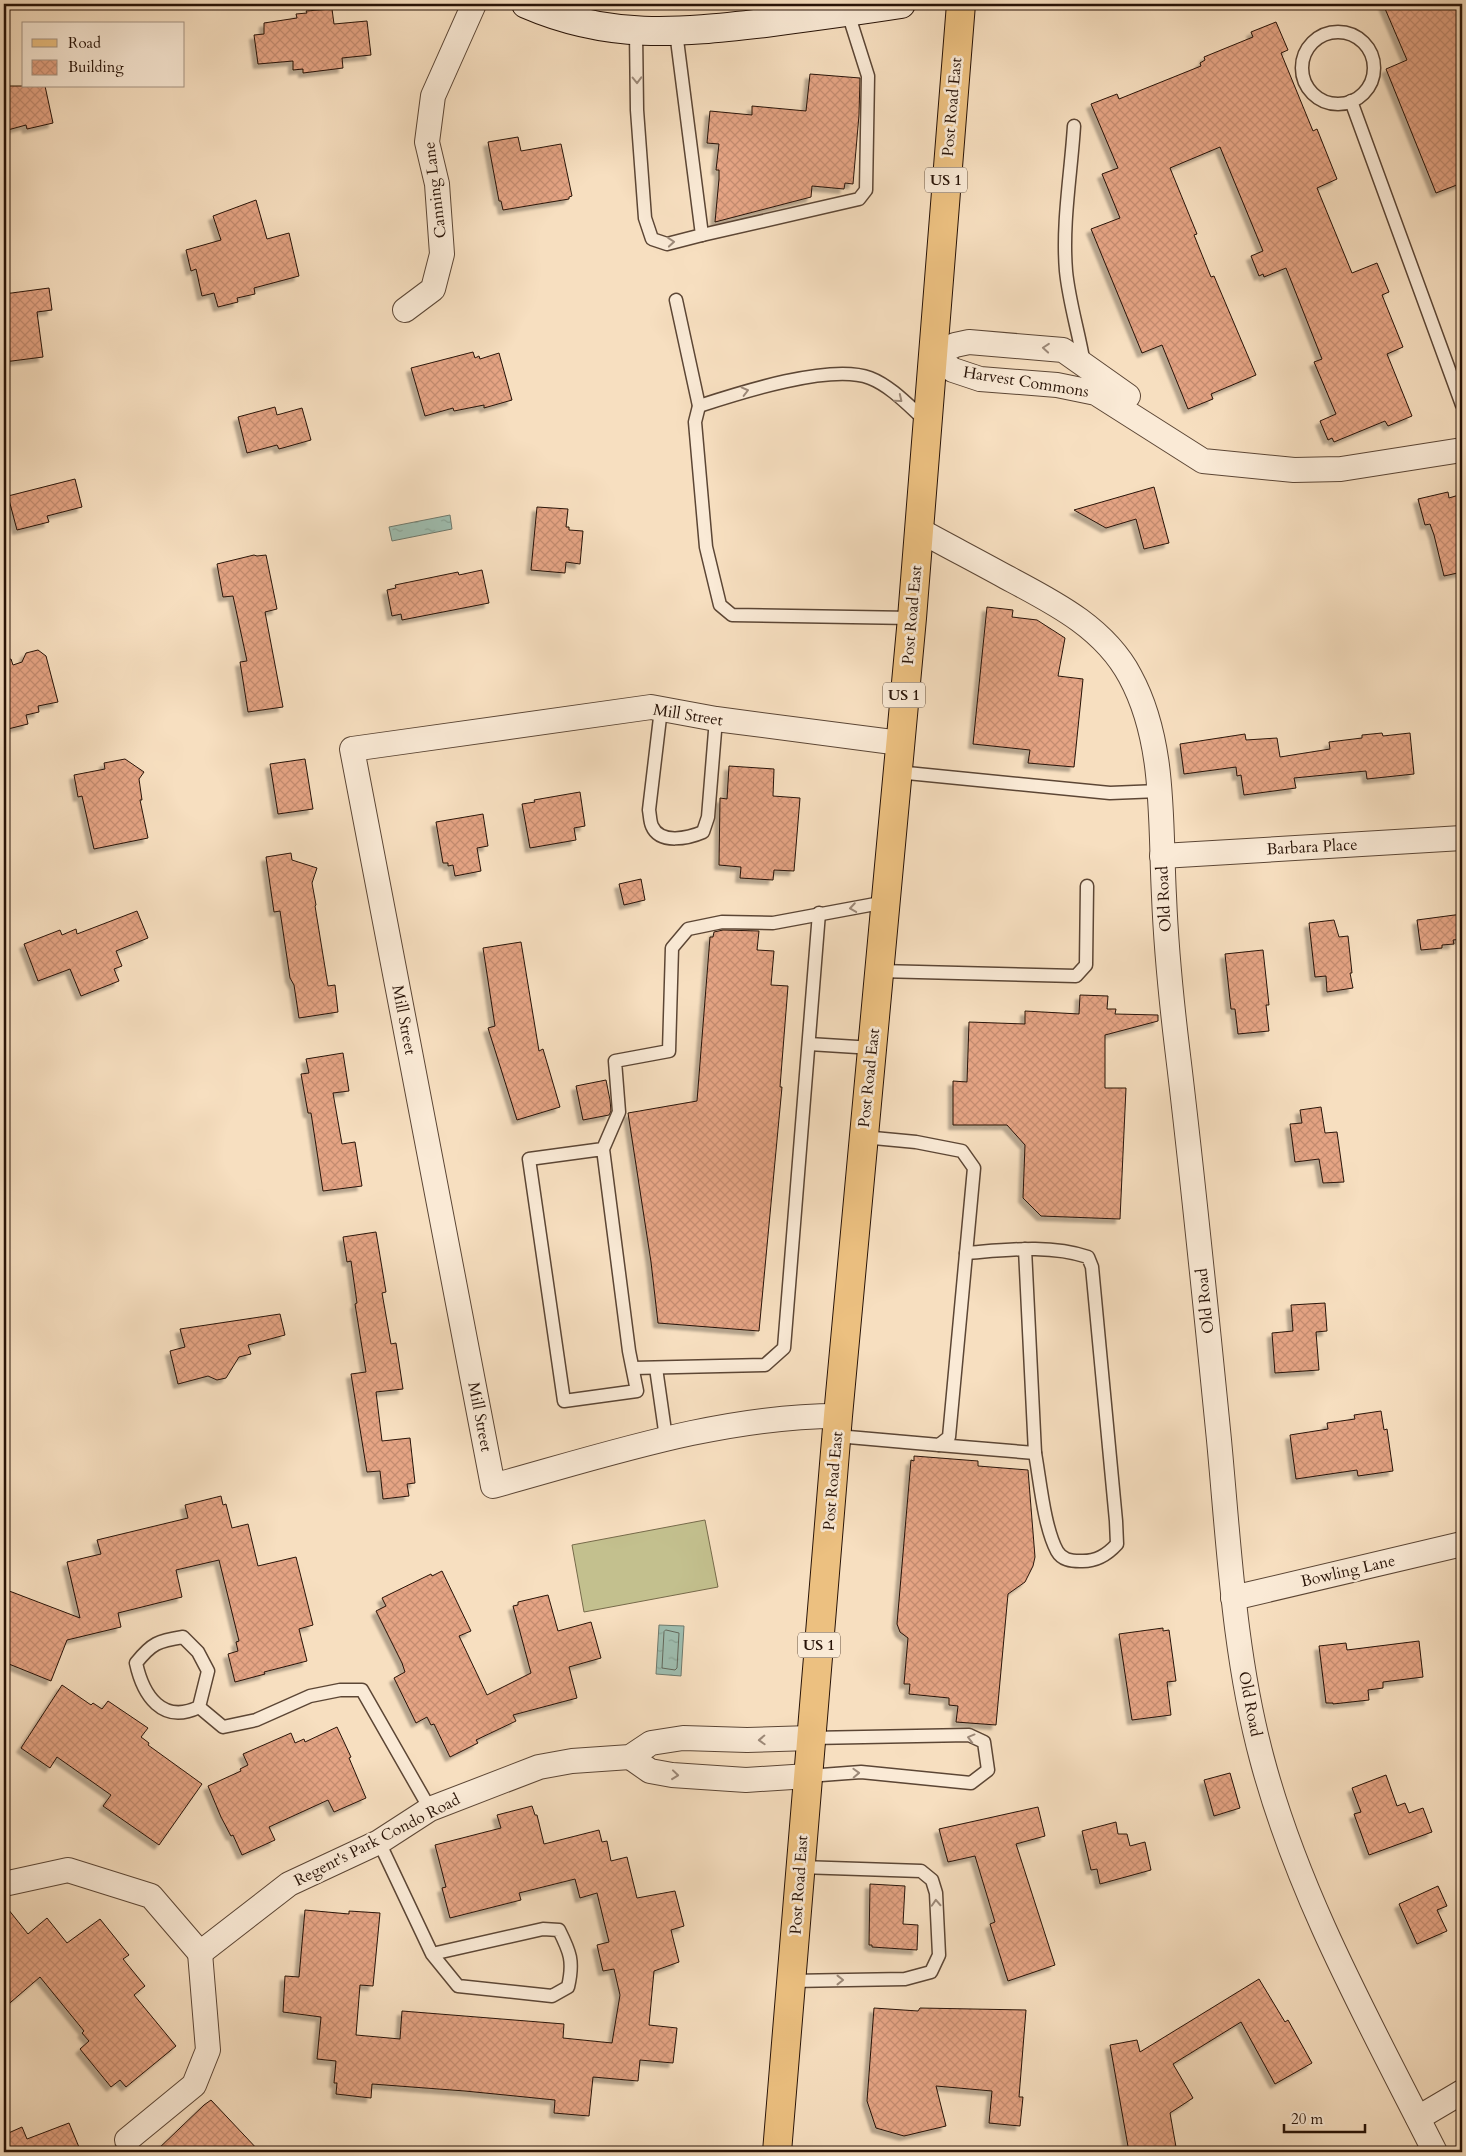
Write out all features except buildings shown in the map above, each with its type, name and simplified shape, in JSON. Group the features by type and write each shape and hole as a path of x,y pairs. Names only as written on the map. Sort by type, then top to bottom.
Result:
{"main road":[{"name":"Post Road East","path":"777,2152 863,1137 873,1048 912,618 961,4"}],"street":[{"name":"Canning Lane","path":"405,310 433,289 442,254 436,184 427,142 433,96 474,4"},
{"path":"526,4 574,22 636,32 676,32 901,4"},
{"name":"Harvest Commons","path":"932,356 955,345 969,342 1063,350 1189,439 1236,463"},
{"name":"Harvest Commons","path":"932,356 953,370 980,378 1057,385 1096,393 1203,461 1294,470 1341,469 1462,450"},
{"name":"Old Road","path":"919,530 1058,605 1081,621 1108,645 1122,661 1132,679 1147,718 1159,791 1168,976 1207,1311 1233,1598 1244,1673 1261,1755 1291,1850 1328,1939 1436,2152"},
{"name":"Mill Street","path":"838,1426 801,1417 754,1422 666,1438 493,1486 352,749 651,707 716,719 900,743"},
{"name":"Barbara Place","path":"1162,856 1462,838"},
{"name":"Bowling Lane","path":"1233,1598 1462,1544"},
{"name":"Regent's Park Condo Road","path":"200,1953 289,1884 379,1842 430,1809 538,1767 572,1761 630,1757 651,1743 683,1738 747,1740 811,1738"},
{"path":"630,1757 650,1770 672,1775 746,1780 808,1776"},
{"path":"4,1884 68,1870 151,1896 200,1953 208,2050 194,2085 127,2140"},
{"path":"1418,2118 1462,2092"}],"lane":[{"path":"636,32 637,110 645,218 652,239 667,244 859,199 866,190 868,76 859,9"},
{"path":"1343,31 1360,39 1372,54 1374,73 1366,90 1351,101 1332,104 1315,96 1304,81 1302,62 1309,45 1324,34 1343,31"},
{"path":"676,32 702,236"},
{"path":"1351,101 1462,405"},
{"path":"1074,126 1066,235 1066,269 1070,300 1084,364"},
{"path":"676,300 699,406 695,422 706,547 720,605 732,615 912,618"},
{"path":"699,406 780,382 849,373 871,379 928,422"},
{"path":"661,709 649,810 652,826 658,834 666,837 691,837 703,832 708,817 716,719"},
{"path":"897,772 1110,793 1159,791"},
{"path":"879,971 1076,976 1086,964 1087,886"},
{"path":"603,1149 529,1159 564,1401 637,1391 603,1149 619,1112 615,1061 669,1050 672,948 688,929 722,922 773,923 886,902"},
{"path":"633,1368 765,1365 784,1348 819,913"},
{"path":"809,1044 873,1048"},
{"path":"863,1137 916,1142 962,1152 974,1168 949,1437 939,1445"},
{"path":"966,1253 1025,1249 1071,1252 1088,1257 1092,1267 1117,1544 1107,1555 1088,1562 1068,1561 1058,1552 1048,1527 1035,1452 1025,1249"},
{"path":"656,1368 666,1438"},
{"path":"838,1426 939,1445 1035,1452"},
{"path":"183,1637 198,1652 208,1671 199,1707 187,1713 168,1712 151,1699 140,1681 136,1662 149,1647 166,1640 183,1637"},
{"path":"199,1707 223,1727 256,1720 310,1696 340,1690 362,1690 430,1809"},
{"path":"808,1776 862,1772 971,1783 988,1770 984,1742 969,1735 811,1738"},
{"path":"379,1842 432,1954 458,1986 552,1996 568,1986 573,1968 568,1948 559,1930 543,1929 432,1954"},
{"path":"792,1981 905,1979 931,1972 939,1956 936,1893 932,1880 921,1871 800,1867"}],"shaded area":[{"path":"705,1520 718,1587 584,1612 572,1545"}],"water":[{"path":"450,515 452,529 392,541 389,527"},
{"path":"659,1625 684,1626 681,1676 656,1674"}]}
